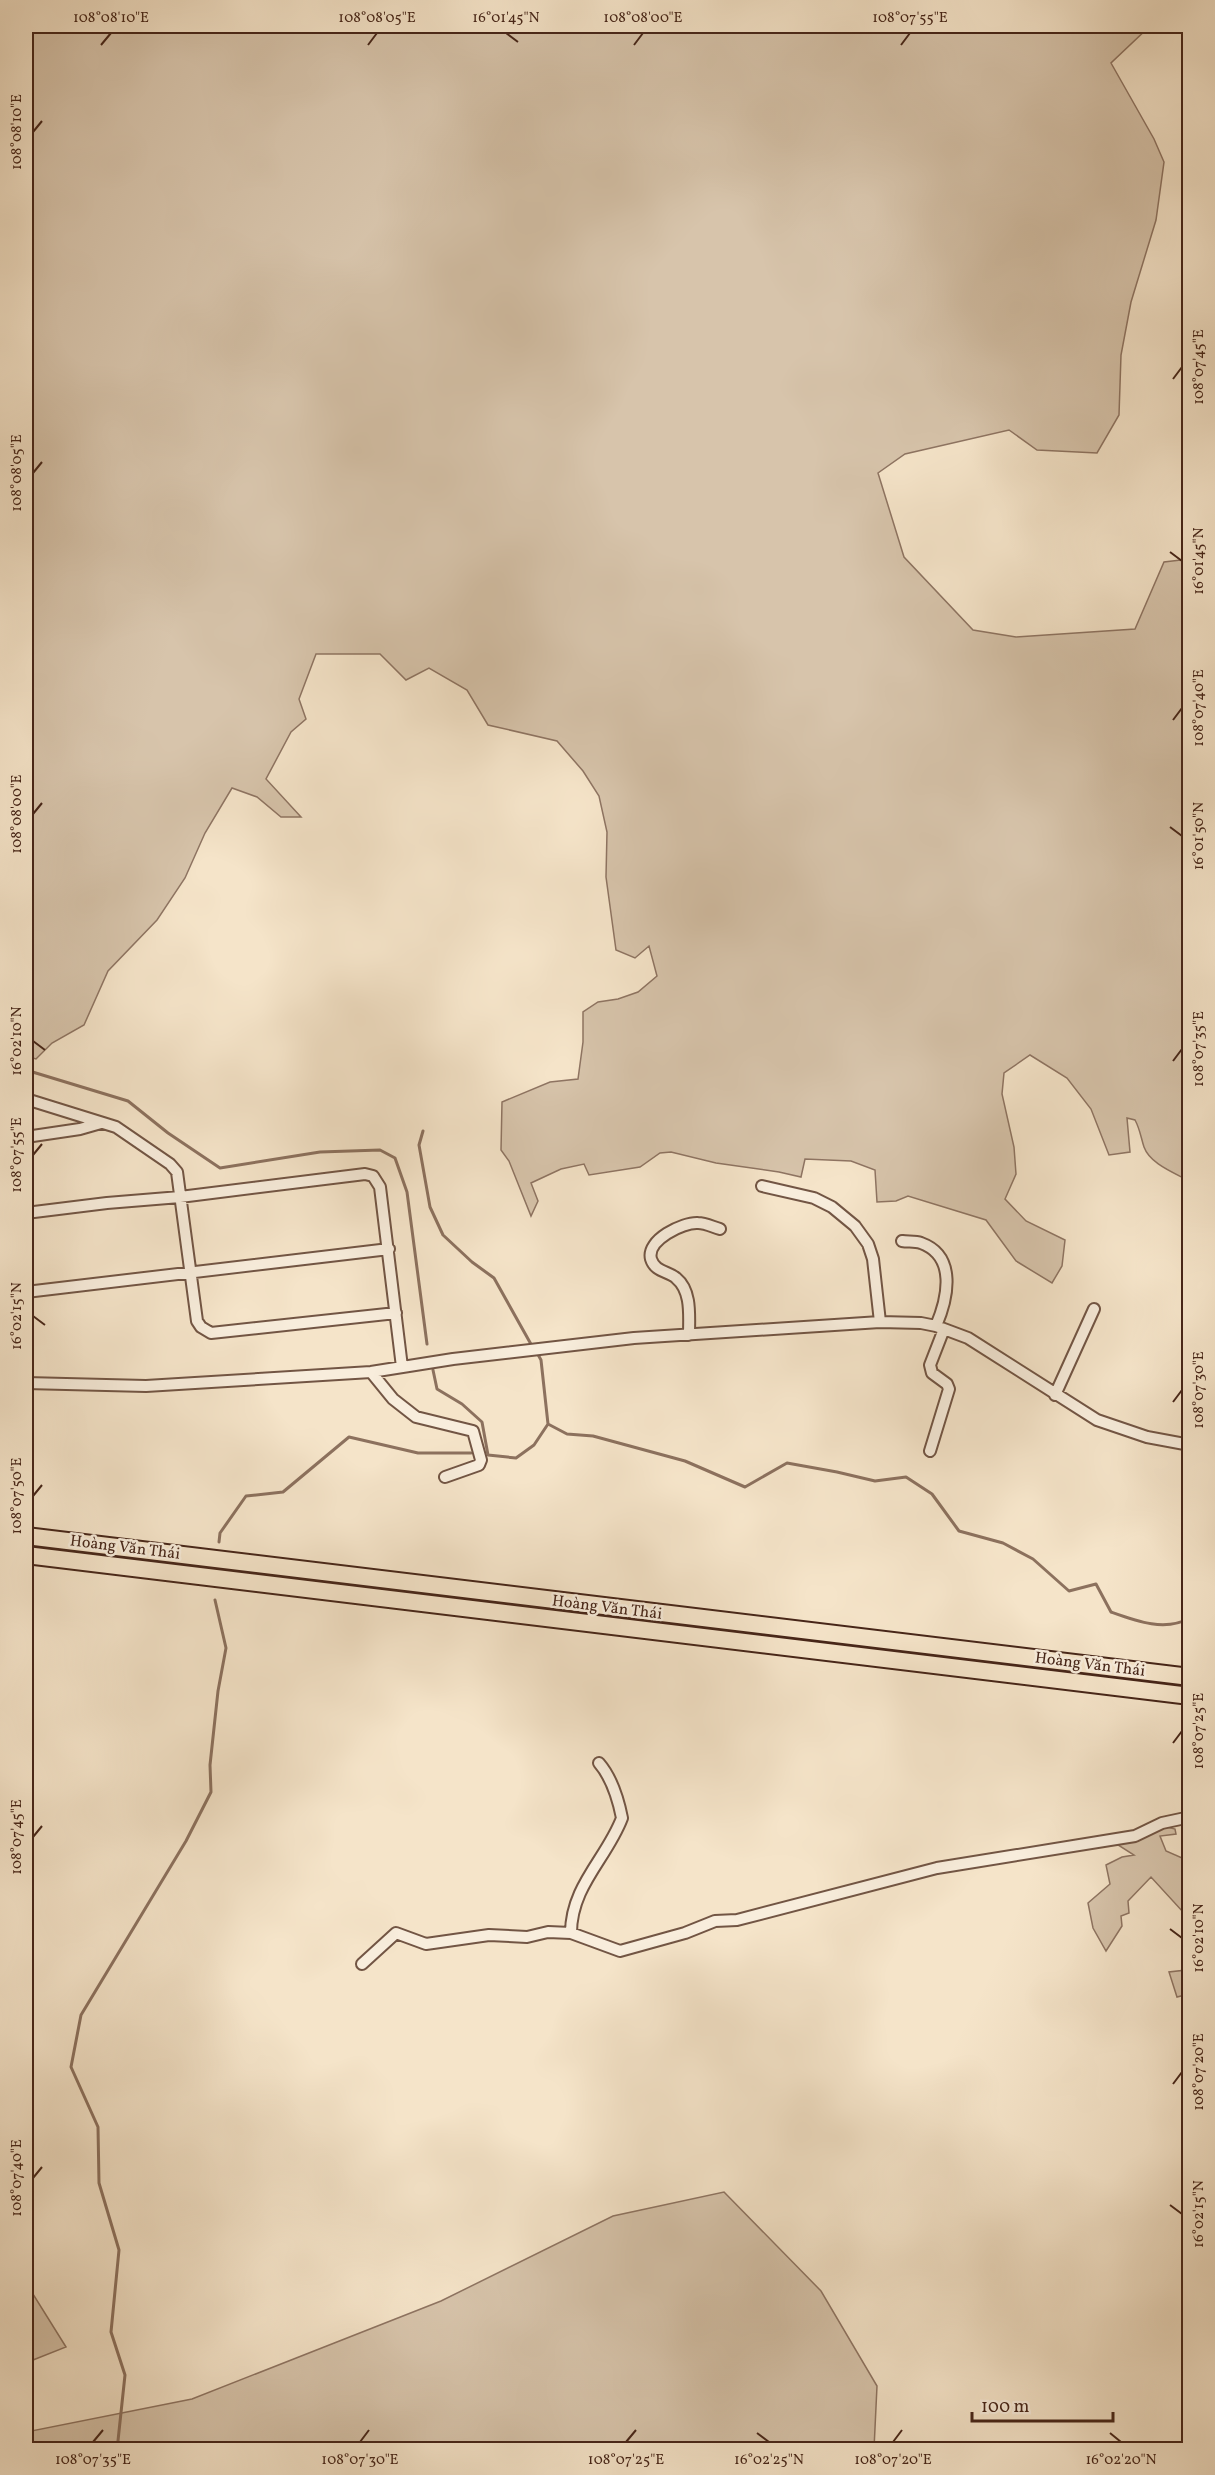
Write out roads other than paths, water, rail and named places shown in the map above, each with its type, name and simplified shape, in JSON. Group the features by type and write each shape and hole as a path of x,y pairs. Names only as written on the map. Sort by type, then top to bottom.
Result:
{"main road":[{"name":"Hoàng Văn Thái","path":"26,1536 1190,1677"},
{"name":"Hoàng Văn Thái","path":"26,1555 1190,1696"}],"street":[{"path":"26,1099 116,1127 170,1164 177,1172 197,1321 201,1327 211,1333 396,1313"},
{"path":"26,1137 80,1129 101,1123"},
{"path":"26,1213 365,1174 372,1176 380,1186 402,1367"},
{"path":"762,1186 814,1198 832,1207 855,1226 868,1244 873,1259 880,1322"},
{"path":"689,1335 687,1294 676,1278 659,1270 651,1260 651,1249 657,1240 696,1222 720,1229"},
{"path":"902,1241 920,1242 934,1249 945,1262 947,1274 940,1327 930,1365 932,1372 947,1384 949,1389 930,1451"},
{"path":"26,1292 389,1249"},
{"path":"1055,1395 1094,1309"},
{"path":"26,1383 146,1386 371,1372 623,1340 880,1322 921,1323 940,1327 968,1338 1097,1420 1147,1437 1190,1445"},
{"path":"371,1372 393,1399 416,1417 472,1431 476,1436 481,1460 479,1465 445,1478"},
{"path":"571,1933 571,1916 582,1888 622,1818 615,1792 599,1763"},
{"path":"362,1964 396,1933 426,1944 489,1935 527,1937 548,1932 571,1933 620,1951 685,1933 715,1921 737,1920 937,1868 1135,1836 1162,1823 1190,1817"}],"waterway":[{"path":"26,1070 128,1101 168,1133 220,1168 320,1152 380,1150 395,1158 407,1192 427,1344"},
{"path":"423,1131 419,1145 430,1207 443,1235 472,1262 494,1278 532,1346"},
{"path":"433,1370 437,1389 462,1404 482,1422 488,1455 516,1458 534,1445 548,1424 541,1360 536,1351"},
{"path":"548,1424 567,1434 593,1436 685,1461 745,1487 787,1463 875,1481 906,1477 932,1494 959,1531 1003,1543 1033,1559 1069,1591 1096,1584 1111,1612 1140,1622 1161,1625 1190,1618"},
{"path":"219,1542 220,1533 246,1496 283,1492 349,1437 418,1453 471,1453"},
{"path":"117,2450 125,2375 111,2332 119,2250 99,2183 98,2127 71,2067 81,2015 186,1841 211,1792 210,1765 218,1691 226,1648 215,1600"}]}
